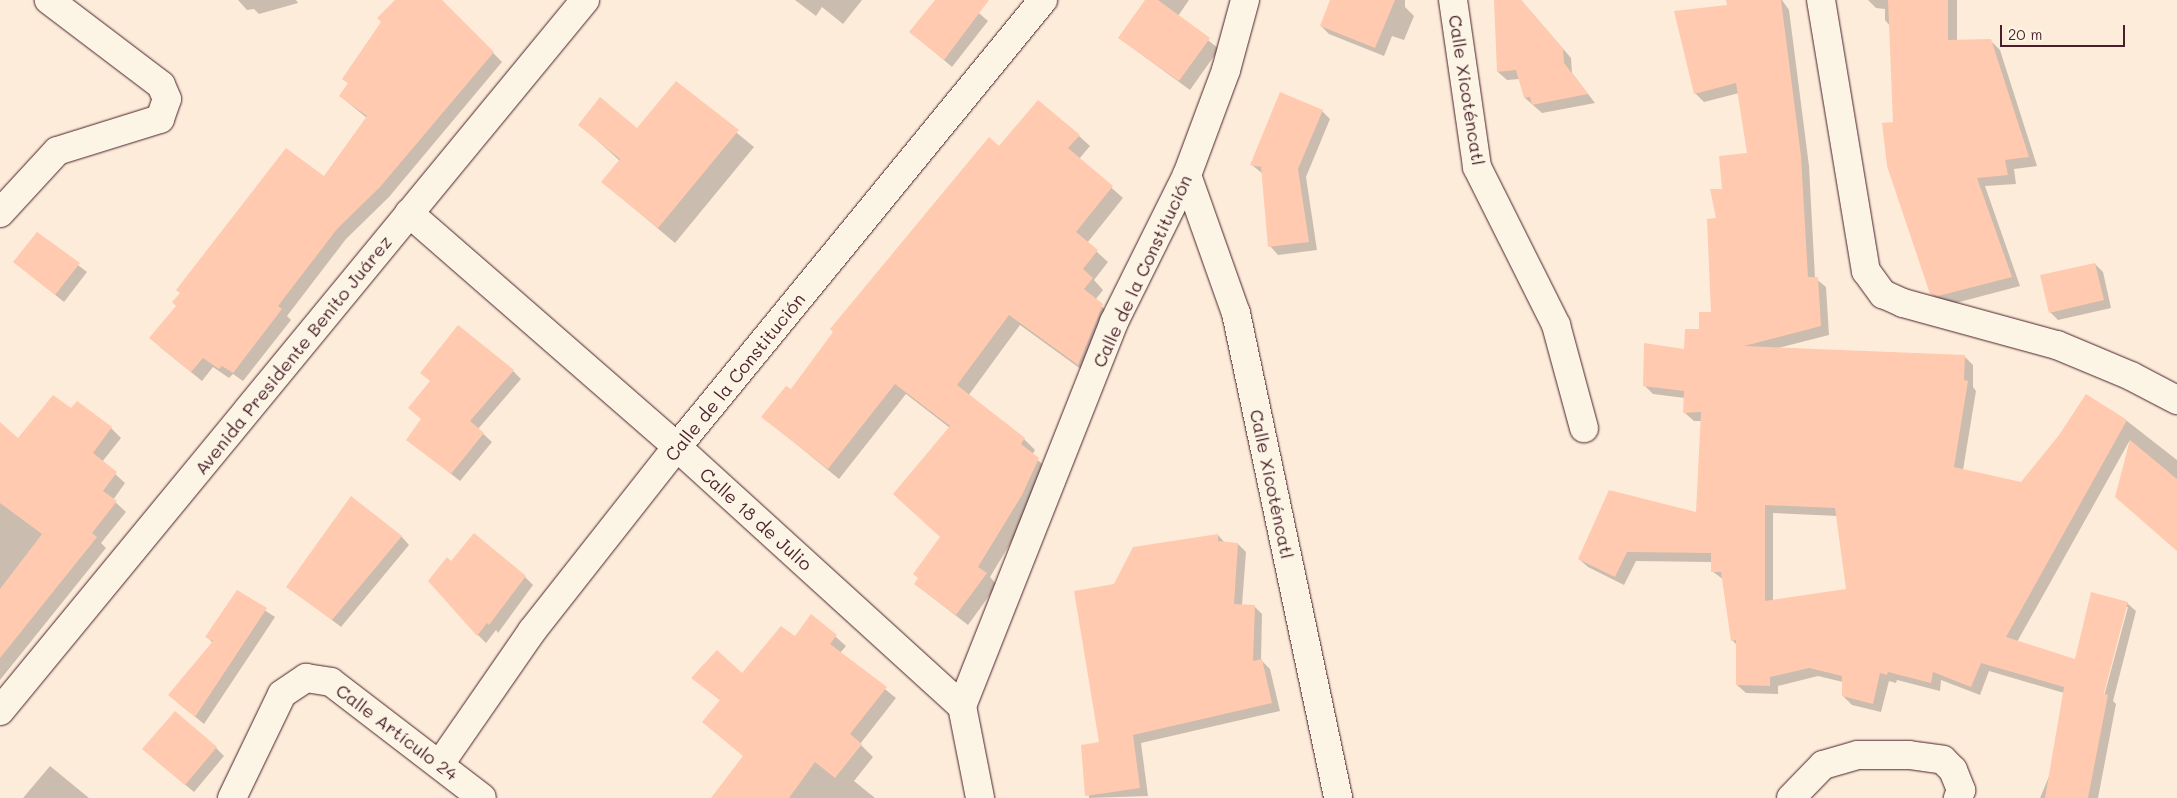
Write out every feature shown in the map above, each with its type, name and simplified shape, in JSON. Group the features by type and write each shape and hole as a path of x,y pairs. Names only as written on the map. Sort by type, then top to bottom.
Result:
{"street":[{"path":"0,213 57,151 160,118 166,99 160,85 49,0"},
{"name":"Avenida Presidente Benito Juárez","path":"0,711 585,0"},
{"name":"Calle de la Constitución","path":"440,764 532,631 677,447 1043,0"},
{"name":"Calle de la Constitución","path":"962,706 1114,322 1187,176 1226,70 1246,0"},
{"name":"Calle Xicoténcatl","path":"1453,0 1477,167 1556,325 1584,428"},
{"path":"1821,0 1866,271 1883,294 1903,303 2057,345 2131,376 2177,400"},
{"name":"Calle Xicoténcatl","path":"1187,176 1236,313 1338,798"},
{"name":"Calle 18 de Julio","path":"409,213 677,447 962,706"},
{"name":"Calle Artículo 24","path":"232,798 282,694 306,678 331,682 482,798"},
{"path":"962,706 980,798"},
{"path":"1791,798 1823,765 1858,755 1909,755 1943,760 1953,770 1961,790 1958,798"}],"building":[{"path":"395,0 442,0 494,52 380,187 337,229 278,306 282,309 233,373 222,366 219,369 203,358 191,372 149,338 176,306 172,302 180,293 176,290 286,148 324,176 367,116 339,96 348,83 342,79 381,22 377,18"},
{"path":"935,0 989,0 944,60 909,32"},
{"path":"1145,0 1158,0 1210,38 1179,81 1118,38"},
{"path":"1330,0 1395,0 1375,48 1320,26"},
{"path":"1494,0 1521,0 1563,49 1564,63 1588,94 1532,105 1530,97 1524,98 1516,70 1497,72"},
{"path":"1726,0 1781,0 1801,156 1808,277 1818,277 1821,326 1744,346 1965,355 1964,380 1968,381 1954,467 2021,482 2059,435 2086,394 2127,420 2006,637 2075,659 2091,592 2128,602 2104,693 2108,695 2088,798 2045,798 2064,687 1981,663 1971,687 1933,672 1931,683 1888,672 1887,675 1880,673 1873,704 1842,696 1842,676 1809,668 1770,677 1770,686 1736,685 1736,640 1731,641 1721,572 1711,572 1711,553 1627,552 1615,577 1578,559 1609,490 1696,512 1701,412 1683,413 1684,391 1643,386 1644,343 1684,349 1685,329 1699,329 1699,312 1711,312 1707,219 1716,218 1710,189 1722,189 1719,156 1747,153 1736,83 1694,94 1674,11 1727,5","holes":["1765,505 1835,508 1846,589 1765,601"]},
{"path":"1888,0 1948,0 1948,40 1991,39 2029,157 2005,160 2008,175 1977,178 2012,277 1938,296 1930,294 1887,166 1882,123 1893,122"},
{"path":"676,81 739,130 658,228 601,182 620,159 578,125 600,97 637,128"},
{"path":"1280,92 1323,110 1298,169 1309,242 1268,247 1261,167 1250,165"},
{"path":"1038,100 1080,135 1068,148 1113,186 1076,232 1098,250 1083,269 1093,278 1084,289 1103,304 1078,365 1009,315 957,385 1025,438 1021,444 1039,458 1022,495 978,567 987,573 956,615 914,584 918,578 913,574 940,537 893,494 950,426 895,384 828,469 761,417 786,386 791,389 833,332 830,329 989,137 999,146"},
{"path":"37,232 80,263 55,295 13,262"},
{"path":"2095,263 2104,300 2049,313 2040,275"},
{"path":"458,325 514,370 470,421 484,433 451,474 406,440 421,419 408,408 430,381 420,373"},
{"path":"53,395 71,408 77,401 112,427 93,453 117,472 103,491 117,501 92,533 97,537 0,658 0,589 42,534 0,503 0,422 18,438"},
{"path":"2130,440 2177,479 2177,551 2115,497"},
{"path":"351,496 402,536 332,620 286,587"},
{"path":"474,533 526,576 489,625 487,623 477,636 428,581 447,557 451,561"},
{"path":"1218,534 1218,541 1238,543 1234,604 1255,605 1253,661 1262,659 1272,703 1133,735 1140,788 1085,796 1081,745 1099,742 1074,591 1114,584 1133,547"},
{"path":"237,590 267,608 195,717 168,695 213,641 205,637"},
{"path":"811,614 837,635 830,644 887,687 850,734 862,744 835,778 815,762 789,798 711,798 743,756 702,722 720,700 691,678 717,650 742,673 781,626 795,636"},
{"path":"175,711 217,747 185,785 142,749"}]}
